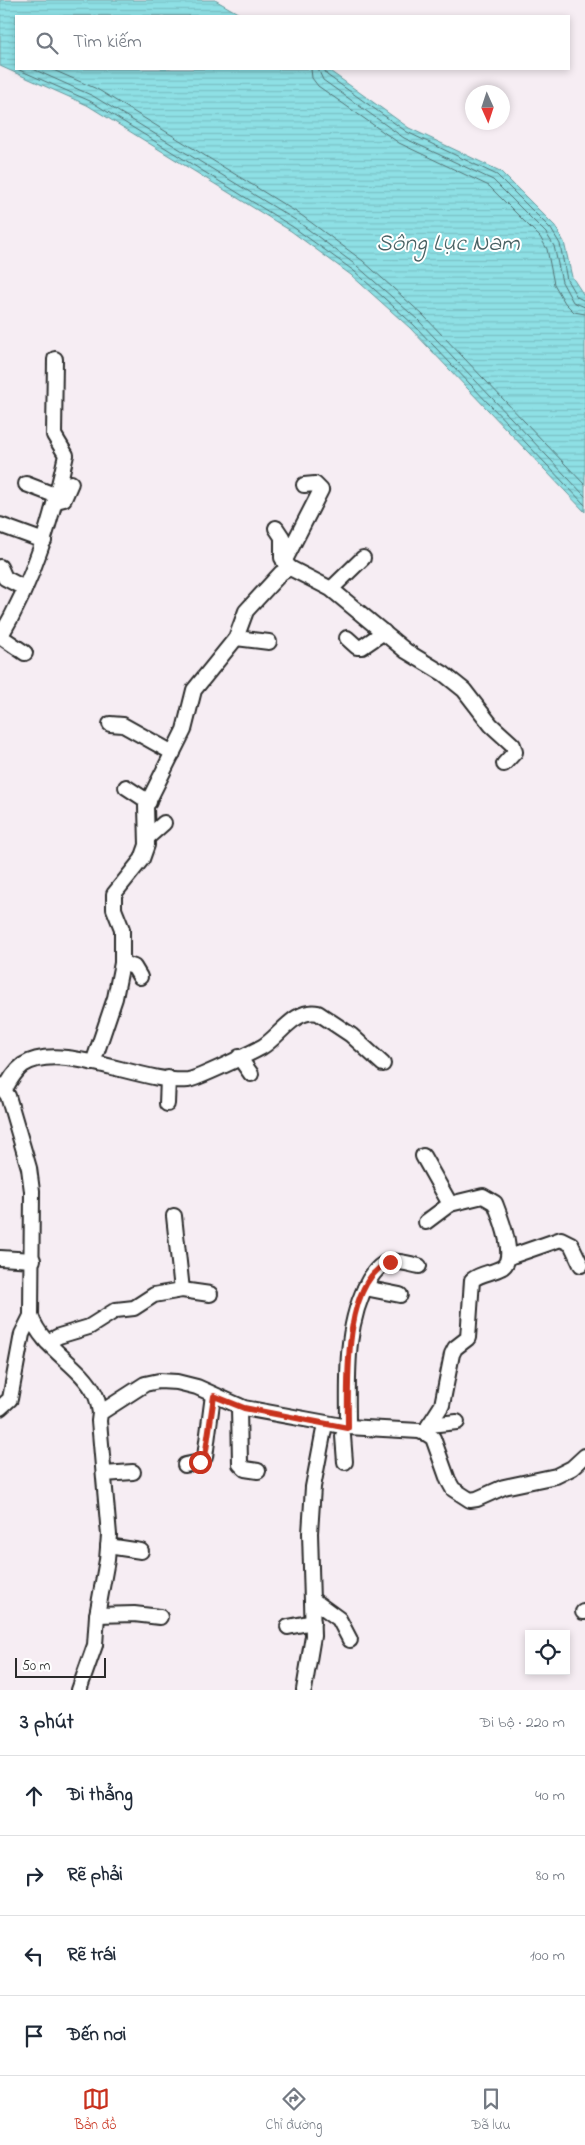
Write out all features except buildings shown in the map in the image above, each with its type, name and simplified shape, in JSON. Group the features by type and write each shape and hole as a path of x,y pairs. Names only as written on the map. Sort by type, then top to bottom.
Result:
{"street":[{"path":"25,653 0,637 44,541 66,455 54,435 55,359"},
{"path":"26,484 56,498 64,499 71,483"},
{"path":"93,1063 114,998 122,964 122,929 114,909 114,894 142,859 148,838 144,814 184,730 194,690 236,638 246,611 287,565 321,490 314,484 304,485"},
{"path":"0,525 44,541"},
{"path":"276,528 281,533 282,558 287,565 331,589 406,651 444,674 464,690 491,725 513,745 515,752 504,764"},
{"path":"331,589 363,558"},
{"path":"0,567 5,578 24,588"},
{"path":"347,638 357,647 362,647 384,632"},
{"path":"236,638 269,642"},
{"path":"110,724 123,725 173,753"},
{"path":"126,787 149,802"},
{"path":"148,838 164,823"},
{"path":"122,964 134,968 140,977"},
{"path":"79,1690 95,1645 97,1615 108,1546 100,1413 96,1396 88,1384 36,1328 32,1316 30,1303 33,1260 32,1191 29,1168 2,1087 22,1066 37,1060 74,1059 132,1073 190,1080 264,1046 302,1015 312,1012 318,1013 351,1035 383,1064"},
{"path":"239,1057 251,1074"},
{"path":"167,1104 168,1078"},
{"path":"423,1156 450,1204"},
{"path":"426,1222 450,1204 483,1196 495,1203 504,1230 509,1257 502,1268 472,1280 470,1286 468,1338 455,1348 452,1354 442,1405 426,1429"},
{"path":"174,1216 182,1290"},
{"path":"509,1257 561,1239 571,1244 581,1264"},
{"path":"0,1258 33,1260"},
{"path":"345,1462 344,1431 349,1354 355,1312 365,1288 382,1265 399,1262 419,1266"},
{"path":"365,1288 400,1295"},
{"path":"48,1342 59,1336 90,1327 116,1310 134,1308 154,1295 182,1290 210,1294"},
{"path":"0,1408 6,1405 10,1399 22,1334 32,1316"},
{"path":"100,1413 138,1388 160,1381 197,1387 239,1406 325,1424 344,1431 426,1429 457,1422"},
{"path":"185,1465 200,1462 205,1457 214,1396"},
{"path":"239,1406 240,1464 245,1469 258,1471"},
{"path":"304,1690 308,1673 313,1622 310,1533 313,1496 325,1424"},
{"path":"426,1429 433,1438 448,1480 454,1489 470,1500 477,1500 504,1487 556,1476 572,1468 585,1456"},
{"path":"104,1474 133,1472"},
{"path":"108,1546 141,1551"},
{"path":"312,1600 339,1619 350,1640"},
{"path":"97,1615 134,1614 160,1617"},
{"path":"288,1627 313,1622"}],"water":[{"name":"Sông Lục Nam","path":"0,0 215,0 241,15 15,15 15,70 328,70 409,128 500,171 555,226 564,242 572,277 585,297 585,512 410,328 351,275 291,231 87,105 0,66"}],"route":[{"path":"200,1462 205,1457 214,1396 244,1408 348,1428 349,1354 355,1312 372,1276 382,1265 390,1262"}]}
